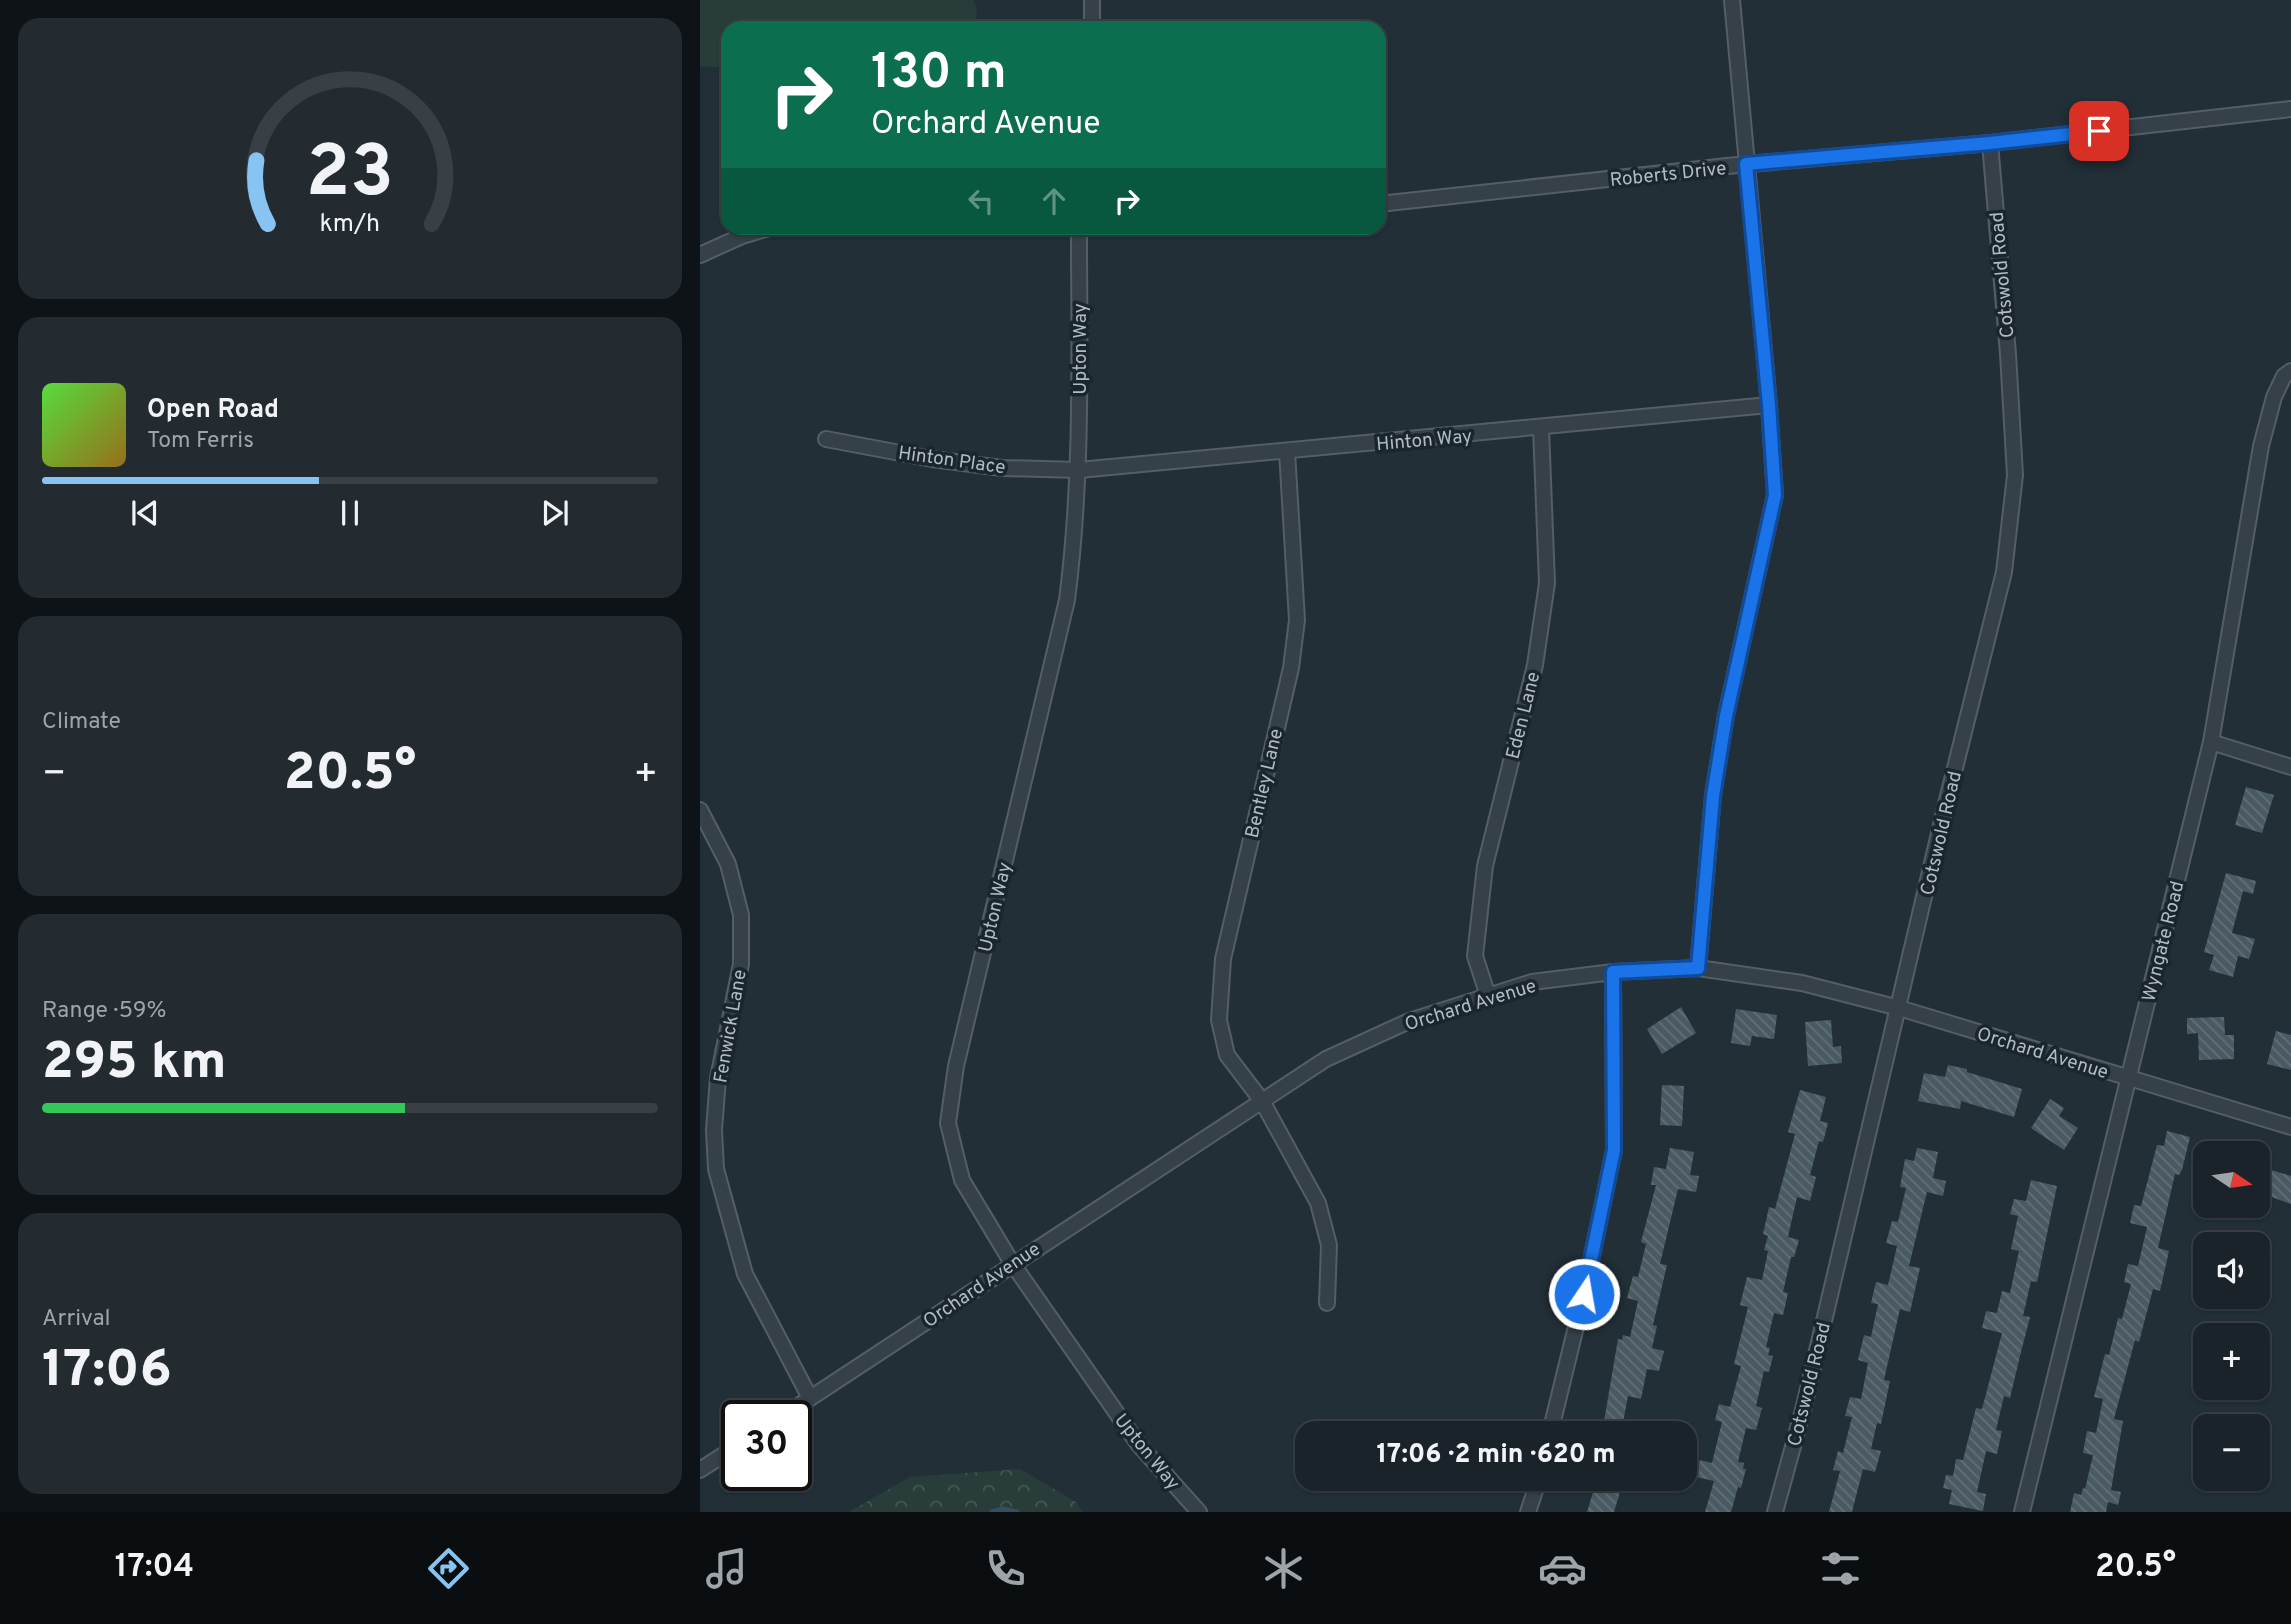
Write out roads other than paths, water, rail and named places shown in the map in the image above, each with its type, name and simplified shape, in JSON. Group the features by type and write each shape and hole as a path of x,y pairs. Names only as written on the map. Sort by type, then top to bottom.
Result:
{"street":[{"path":"1092,0 1092,21"},
{"path":"1698,968 1713,796 1726,716 1775,495 1732,0"},
{"name":"Roberts Drive","path":"1386,203 1746,164 1990,143 2291,109"},
{"name":"Cotswold Road","path":"1775,1512 1803,1410 1944,812 2004,572 2015,475 2008,354 1990,143"},
{"path":"700,255 744,235"},
{"name":"Upton Way","path":"1079,235 1079,470 1067,600 956,1066 948,1123 962,1180 1012,1263 1139,1445 1195,1511"},
{"name":"Wyngate Road","path":"2022,1512 2211,743 2261,446 2274,397 2284,376 2291,371"},
{"name":"Hinton Way","path":"1079,470 1769,405"},
{"name":"Eden Lane","path":"1488,996 1475,956 1485,866 1535,665 1547,583 1541,428"},
{"name":"Hinton Place","path":"826,439 932,459 1002,468 1079,470"},
{"name":"Bentley Lane","path":"1287,452 1296,632 1291,668 1223,959 1219,1020 1227,1055 1262,1101 1318,1203 1329,1245 1327,1303"},
{"path":"2211,743 2291,767"},
{"name":"Fenwick Lane","path":"700,810 729,863 741,915 741,964 718,1079 714,1130 716,1169 745,1274 810,1398"},
{"name":"Orchard Avenue","path":"807,1400 1326,1059 1409,1021 1532,982 1613,972 1698,968 1802,983 1899,1008 2291,1127"},
{"path":"1553,1421 1584,1294 1614,1150 1613,972"},
{"path":"700,1470 721,1456"},
{"path":"1528,1512 1535,1491"}],"waterway":[{"path":"992,1512 1003,1509 1017,1512"}]}
